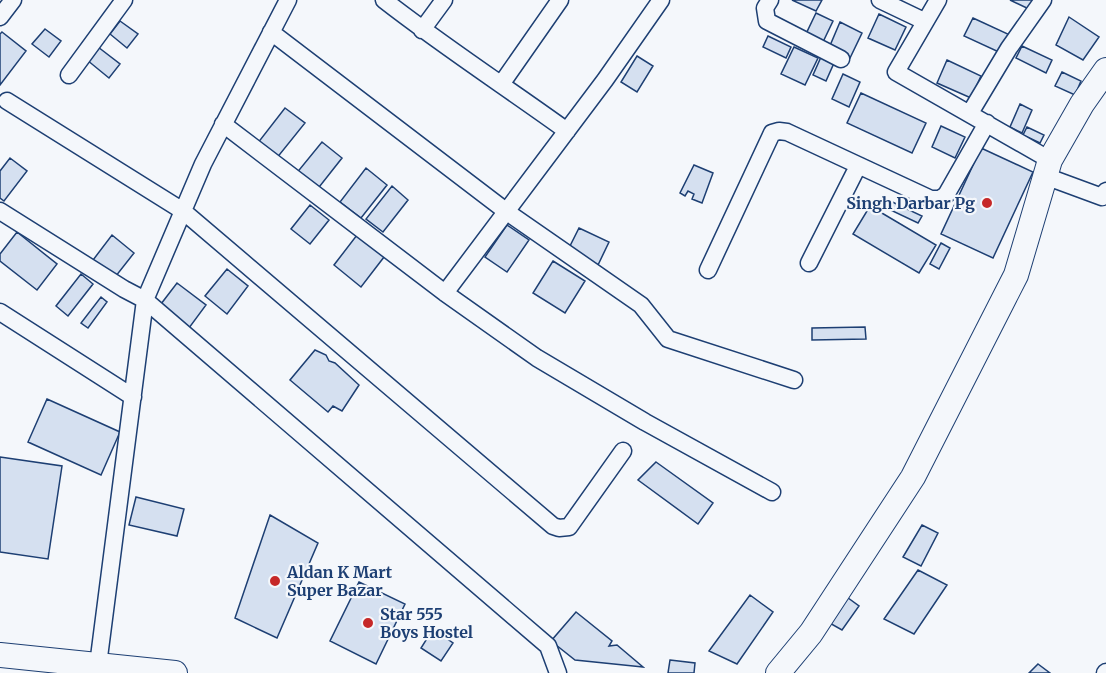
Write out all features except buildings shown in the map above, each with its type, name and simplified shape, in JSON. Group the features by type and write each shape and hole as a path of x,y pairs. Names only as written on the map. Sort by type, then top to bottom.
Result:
{"street":[{"path":"0,17 13,0"},
{"path":"69,75 124,0"},
{"path":"98,665 145,300 203,164 288,0"},
{"path":"384,0 422,30 567,131"},
{"path":"422,30 444,0"},
{"path":"502,84 560,0"},
{"path":"446,293 661,0"},
{"path":"770,0 765,8 767,21 841,59"},
{"path":"880,0 924,21"},
{"path":"938,0 896,72 987,123 1048,168 1102,196 1106,191"},
{"path":"970,113 1009,48 1043,0"},
{"path":"271,32 507,212 641,304 668,339 794,380"},
{"path":"778,673 811,633 914,477 1016,275 1048,168 1082,104 1106,70"},
{"path":"7,101 183,211 553,526 569,527 623,451"},
{"path":"708,270 772,134 779,131 787,132 931,200 940,199 946,195 987,123"},
{"path":"223,124 446,293 537,358 645,423 772,492"},
{"path":"809,263 858,166"},
{"path":"0,211 124,290 145,300 548,646 558,673"},
{"path":"0,312 133,397"},
{"path":"0,655 175,673"}],"place":[{"name":"Singh Darbar Pg","path":"987,203"},
{"name":"Aldan K Mart Super Bazar","path":"275,581"},
{"name":"Star 555 Boys Hostel","path":"368,623"}]}
